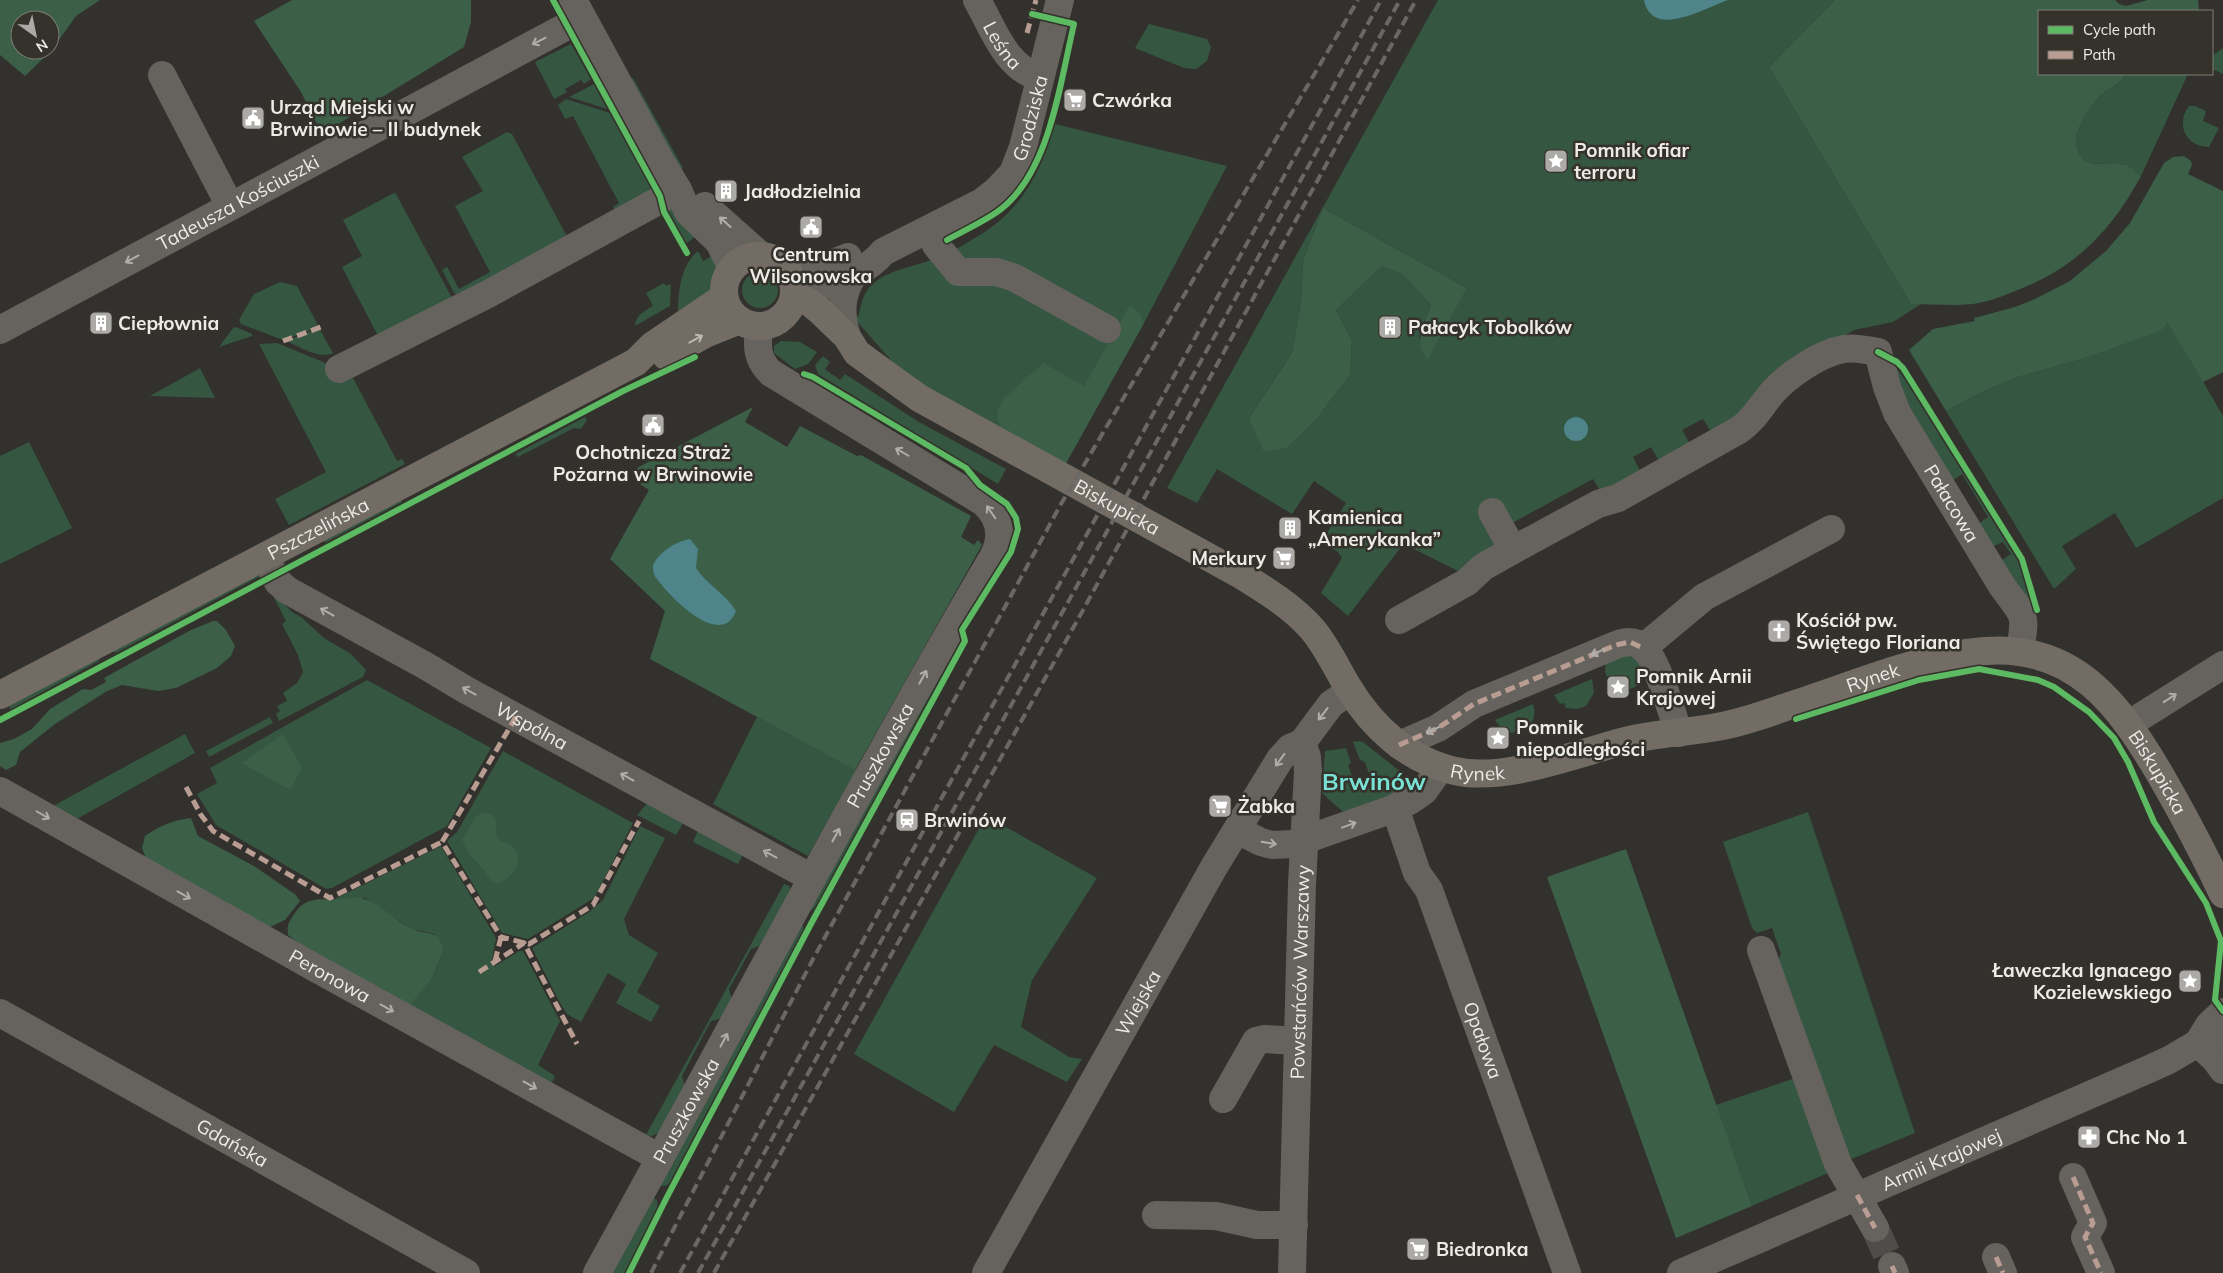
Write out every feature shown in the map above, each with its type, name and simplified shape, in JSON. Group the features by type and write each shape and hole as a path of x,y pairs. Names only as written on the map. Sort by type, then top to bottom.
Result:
{"main road":[{"path":"760,255 775,259 786,268 794,281 768,315 730,310 724,296 725,281 732,268 745,258 760,255"},
{"name":"Pszczelińska","path":"0,695 636,362 653,345 724,296"},
{"name":"Biskupicka","path":"768,315 800,321 833,343 852,345 927,402 1241,575 1273,595 1295,612 1314,631 1350,691"},
{"name":"Pszczelińska","path":"636,362 663,358 705,334 768,315"},
{"name":"Rynek","path":"1350,691 1371,718 1399,745 1420,758 1441,767 1473,774 1498,773 1629,740 1717,727 1749,719 1944,657 1986,651 2020,652 2053,661 2069,669"},
{"name":"Biskupicka","path":"2069,669 2093,684 2110,700 2129,724 2179,806 2223,894"}],"street":[{"name":"Leśna","path":"978,0 996,36 1011,59 1030,74 1040,77"},
{"name":"Grodziska","path":"768,315 874,263 883,252 982,202 996,191 1013,173 1023,147 1060,0"},
{"path":"578,9 678,190 688,212 719,242 732,268"},
{"name":"Tadeusza Kościuszki","path":"0,330 230,206 578,9"},
{"path":"162,75 230,206"},
{"path":"678,190 715,213 760,255"},
{"path":"339,369 490,293 678,190"},
{"path":"928,230 940,251 958,272 997,272 1015,278 1107,329"},
{"name":"Grodziska","path":"786,268 801,271 818,268 870,250 883,252"},
{"path":"852,345 842,314 843,300 848,282 855,273"},
{"name":"Pruszkowska","path":"597,1273 936,653 996,551 999,533 995,516 983,502 771,373 762,363 758,352 768,315"},
{"name":"Pałacowa","path":"1513,550 1598,504 1618,498 1739,430 1755,416 1783,381 1802,368 1844,349 1878,352 1887,387 1897,413 2002,586 2021,610 2024,626 2020,652"},
{"path":"1399,620 1468,582 1484,567 1513,550 1492,512"},
{"path":"1643,648 1704,597 1831,529"},
{"name":"Wspólna","path":"265,557 278,582 287,590 466,690 812,878"},
{"path":"1399,745 1438,728 1474,704 1616,645 1630,642 1643,648 1660,679 1679,733"},
{"path":"2129,724 2223,665"},
{"path":"1302,743 1332,704 1350,691"},
{"name":"Wiejska","path":"986,1273 1237,830 1280,759 1290,748 1302,743"},
{"name":"Powstańców Warszawy","path":"1292,1273 1304,842 1308,771 1307,757 1302,743"},
{"path":"1237,830 1253,840 1272,845 1304,842 1395,808 1421,794 1441,767"},
{"name":"Peronowa","path":"0,791 311,966 660,1158"},
{"name":"Opałowa","path":"1395,808 1418,874 1429,890 1567,1273"},
{"path":"1761,950 1838,1164 1875,1228"},
{"name":"Armii Krajowej","path":"1697,1270 1857,1195 2169,1060 2211,1039 2209,1025 2223,1012"},
{"name":"Gdańska","path":"0,1013 466,1273"},
{"path":"1223,1099 1256,1041 1264,1039 1298,1041"},
{"path":"2211,1039 2215,1059 2223,1070"},
{"path":"2073,1177 2093,1223 2085,1237 2101,1273"},
{"path":"1156,1215 1216,1216 1257,1226 1294,1225"}],"green space":[{"path":"0,0 100,0 76,16 60,38 60,10 10,10 10,60 42,60 25,76 0,55"},
{"path":"292,0 471,0 471,22 464,47 322,134 301,92 254,21"},
{"path":"1438,0 1835,0 1769,67 1911,304 1921,304 1893,322 1854,330 1826,347 1713,435 1703,419 1682,430 1690,444 1659,461 1651,447 1633,457 1640,471 1601,492 1593,479 1514,522 1508,523 1495,540 1494,546 1466,575 1408,546 1405,542 1348,616 1321,593 1342,558 1338,552 1321,542 1346,503 1314,481 1292,514 1217,469 1197,503 1167,488","holes":["1323,208 1467,288 1427,358 1419,336 1431,305 1403,275 1382,266 1336,310 1352,340 1350,375 1315,421 1286,447 1249,418 1292,353 1301,302 1303,260"]},
{"path":"1835,0 2115,0 2119,4 2126,6 2148,0 2198,0 2199,10 2038,10 2038,75 2125,75 2100,96 2084,118 2076,137 2079,152 2089,162 2095,164 2126,165 2141,176 2103,232 2072,260 2035,283 1973,304 1911,304 1769,67"},
{"path":"1149,24 1207,39 1211,47 1207,61 1196,69 1184,68 1135,48"},
{"path":"571,44 591,79 584,84 581,80 565,89 567,92 554,99 535,62"},
{"path":"2223,48 2223,74 2213,69 2213,55"},
{"path":"2125,75 2188,75 2141,176 2126,165 2095,164 2089,162 2079,152 2076,142 2081,124 2092,105 2100,96"},
{"path":"633,78 683,168 679,170 631,79"},
{"path":"594,84 607,109 569,97"},
{"path":"566,99 610,113 657,198 619,219 613,207 619,203 573,116 565,119 558,105"},
{"path":"2189,106 2195,106 2206,111 2203,121 2219,128 2209,147 2194,143 2185,133 2183,120"},
{"path":"1055,124 1227,166 1144,323 1065,465 941,397 897,367 854,318 859,315 862,301 871,285 882,277 945,255 983,233 1010,211 1030,185 1044,156"},
{"path":"507,132 512,134 571,244 466,300 454,293 442,270 447,267 459,289 490,272 455,206 483,191 462,157"},
{"path":"2184,156 2191,161 2192,165 2188,174 2223,191 2223,372 2203,382 2168,323 2160,331 2082,359 2018,377 1984,391 1946,411 1909,350 1933,329 1975,321 1974,318 2015,307 2070,281 2106,251 2130,223 2164,163 2173,157"},
{"path":"394,193 451,296 449,301 378,336 342,267 362,256 343,220"},
{"path":"669,203 700,233 687,243 683,240 665,206"},
{"path":"1323,208 1467,288 1428,359 1423,353 1420,340 1423,325 1431,305 1403,275 1382,266 1336,310 1352,340 1350,375 1315,421 1286,448 1264,452 1249,418 1292,353 1301,302 1303,260"},
{"path":"698,251 703,261 714,255 717,277 714,286 703,298 678,315 681,280 687,264"},
{"path":"760,272 773,277 778,290 773,303 760,308 747,303 742,290 747,277"},
{"path":"280,282 297,286 319,327 283,340 241,324 239,320 254,294"},
{"path":"664,283 666,286 671,284 670,306 635,326 639,316 653,306 646,293"},
{"path":"1130,305 1140,314 1144,323 1065,465 999,429 997,412 1004,398 1043,363 1084,386"},
{"path":"2169,323 2223,416 2223,498 2136,548 2115,513 2062,546 2076,569 2054,589 1946,411 1984,391 2018,377 2082,359"},
{"path":"236,327 252,334 252,336 219,347 233,328"},
{"path":"319,328 333,353 328,355 316,354 286,341"},
{"path":"781,341 800,342 817,352 808,364 795,369 774,353 774,346"},
{"path":"277,343 328,364 334,364 342,382 353,378 397,461 402,459 405,464 289,525 275,499 326,472 259,344"},
{"path":"823,356 830,362 825,369 840,380 845,374 919,422 1006,469 998,484 818,374 815,365"},
{"path":"1894,365 1905,379 2018,561 2033,605 2029,606 2000,561 2011,554 2003,542 1992,547 1978,524 1988,517 1962,474 1952,481 1913,425"},
{"path":"200,368 215,398 150,396"},
{"path":"753,407 745,422 787,447 800,426 857,456 861,455 971,516 961,537 974,545 978,540 982,545 855,770 650,659 665,611 610,559 649,490 640,484 644,482 637,468"},
{"path":"585,417 587,420 581,429 574,428 518,457 515,454"},
{"path":"29,442 72,528 0,564 0,456"},
{"path":"400,497 402,502 325,543 325,540"},
{"path":"255,576 260,576 116,653 112,651"},
{"path":"269,588 292,612 301,617 324,638 351,654 366,670 363,677 279,721 276,714 280,711 277,706 287,701 283,693 297,683 303,672 298,655 282,624 286,621"},
{"path":"217,621 226,630 235,646 231,656 217,668 176,688 158,691 122,685 107,691 55,724 20,752 16,765 6,770 0,766 0,743 14,739 32,729 50,709 83,689 91,690 106,682 104,678 189,631"},
{"path":"960,637 961,640 816,908 809,911"},
{"path":"1634,650 1645,676 1643,679 1635,687 1626,690 1622,680 1611,684 1605,672 1606,662"},
{"path":"100,656 99,661 10,710 9,703"},
{"path":"1592,679 1594,693 1586,706 1577,709 1566,708 1564,703 1560,704 1554,695"},
{"path":"367,680 491,748 447,826 332,888 326,889 216,825 197,794 217,783 210,768"},
{"path":"1533,704 1534,717 1525,730 1514,733 1507,732 1505,727 1501,728 1495,720"},
{"path":"270,717 273,723 209,757 206,751"},
{"path":"757,717 856,770 808,856 713,804"},
{"path":"185,734 195,753 75,820 53,806"},
{"path":"283,734 302,768 290,790 242,763"},
{"path":"1353,742 1363,742 1401,772 1404,782 1396,794 1344,813 1322,793 1325,751 1346,748 1351,763 1348,765 1354,782 1370,777 1365,762 1360,760"},
{"path":"503,751 633,823 594,898 528,939 502,933 447,841 457,832"},
{"path":"649,801 685,820 676,835 637,815"},
{"path":"485,812 492,814 497,821 496,831 498,838 513,847 518,857 514,872 496,884 470,854 462,839 476,816"},
{"path":"1808,812 1915,1133 1844,1162 1775,966 1781,954 1772,928 1757,933 1752,928 1723,842"},
{"path":"986,816 1097,878 1032,980 1021,1027 1069,1057 1082,1059 1067,1082 994,1045 954,1112 854,1054"},
{"path":"191,818 198,836 254,866 296,895 300,901 285,920 270,927 254,921 147,861 142,848 145,836 167,824"},
{"path":"640,826 665,838 624,919 629,935 658,953 637,992 660,1006 651,1022 616,1003 626,984 608,973 581,1022 567,1014 532,948 589,912 603,900"},
{"path":"699,828 745,850 738,864 693,842"},
{"path":"441,846 496,938 492,960 495,966 519,951 523,951 560,1021 538,1065 555,1076 552,1083 406,1006 433,976 444,949 434,934 412,929 365,898 331,901"},
{"path":"1626,849 1752,1206 1676,1238 1547,877"},
{"path":"784,884 789,886 791,890 761,945 751,949 729,989 732,1000 722,1018 711,1021 682,1076 685,1087 660,1132 652,1136 646,1135"},
{"path":"355,897 371,902 413,929 436,936 441,942 444,949 433,976 411,1004 406,1006 305,948 288,935 290,921 299,908 306,903 321,899 337,900"},
{"path":"802,924 803,934 671,1183 660,1186 682,1131 692,1128 796,936 793,926"},
{"path":"1795,1078 1828,1173 1752,1206 1716,1105"},
{"path":"650,1195 657,1200 658,1209 626,1273 606,1273"}],"water":[{"path":"1644,0 1728,0 1693,14 1668,20 1657,18 1649,12"},
{"path":"1576,417 1584,421 1588,429 1584,437 1576,441 1568,437 1564,429 1568,421"},
{"path":"690,539 698,549 696,568 705,580 736,611 729,622 719,625 708,623 696,616 673,597 655,576 653,565 660,555 679,542"}],"tunnel":[{"path":"1875,1228 1892,1266"}],"railway":[{"path":"651,1273 813,959 1061,504 1358,0"},
{"path":"680,1273 1381,0"},
{"path":"698,1273 1400,0"},
{"path":"714,1273 1082,612 1416,0"}],"marked path":[{"path":"1027,33 1036,0"},
{"path":"283,341 321,327"},
{"path":"1399,745 1438,728 1474,704 1616,645 1630,642 1643,648"},
{"path":"516,717 442,842 501,937 529,944 593,905 639,821"},
{"path":"186,787 201,815 213,831 330,898 442,842"},
{"path":"495,961 501,937"},
{"path":"479,972 524,943 577,1044"},
{"path":"2073,1177 2093,1223 2085,1237 2101,1273"},
{"path":"1857,1195 1875,1228"},
{"path":"1996,1257 2003,1273"},
{"path":"1892,1266 1895,1273"}],"cycle path":[{"path":"553,0 660,196 664,212 687,253"},
{"path":"947,240 991,216 1015,196 1041,152 1057,99 1074,24 1032,14"},
{"path":"1878,352 1897,362 1903,368 2022,559 2037,610"},
{"path":"0,720 623,391 695,357"},
{"path":"629,1273 812,922 965,641 962,630 1011,552 1018,529 1016,518 1007,504 980,485 966,468 813,377 804,374"},
{"path":"1796,719 1919,680 1979,669 2038,680 2054,687 2089,712 2114,738 2128,762 2154,822 2206,903 2221,941 2215,1000 2223,1011"}],"place":[{"name":"Czwórka","path":"1075,100"},
{"name":"Urząd Miejski w Brwinowie – II budynek","path":"253,118"},
{"name":"Pomnik ofiar terroru","path":"1556,161"},
{"name":"Jadłodzielnia","path":"726,191"},
{"name":"Centrum Wilsonowska","path":"811,227"},
{"name":"Ciepłownia","path":"101,323"},
{"name":"Pałacyk Tobolków","path":"1390,327"},
{"name":"Ochotnicza Straż Pożarna w Brwinowie","path":"653,425"},
{"name":"Kamienica „Amerykanka”","path":"1290,528"},
{"name":"Merkury","path":"1284,558"},
{"name":"Kościół pw. Świętego Floriana","path":"1779,631"},
{"name":"Pomnik Arnii Krajowej","path":"1618,687"},
{"name":"Pomnik niepodległości","path":"1498,738"},
{"name":"Żabka","path":"1220,806"},
{"name":"Brwinów","path":"907,820"},
{"name":"Ławeczka Ignacego Kozielewskiego","path":"2190,981"},
{"name":"Chc No 1","path":"2089,1137"},
{"name":"Biedronka","path":"1418,1249"}],"district":[{"name":"Brwinów","path":"1374,782"}]}
